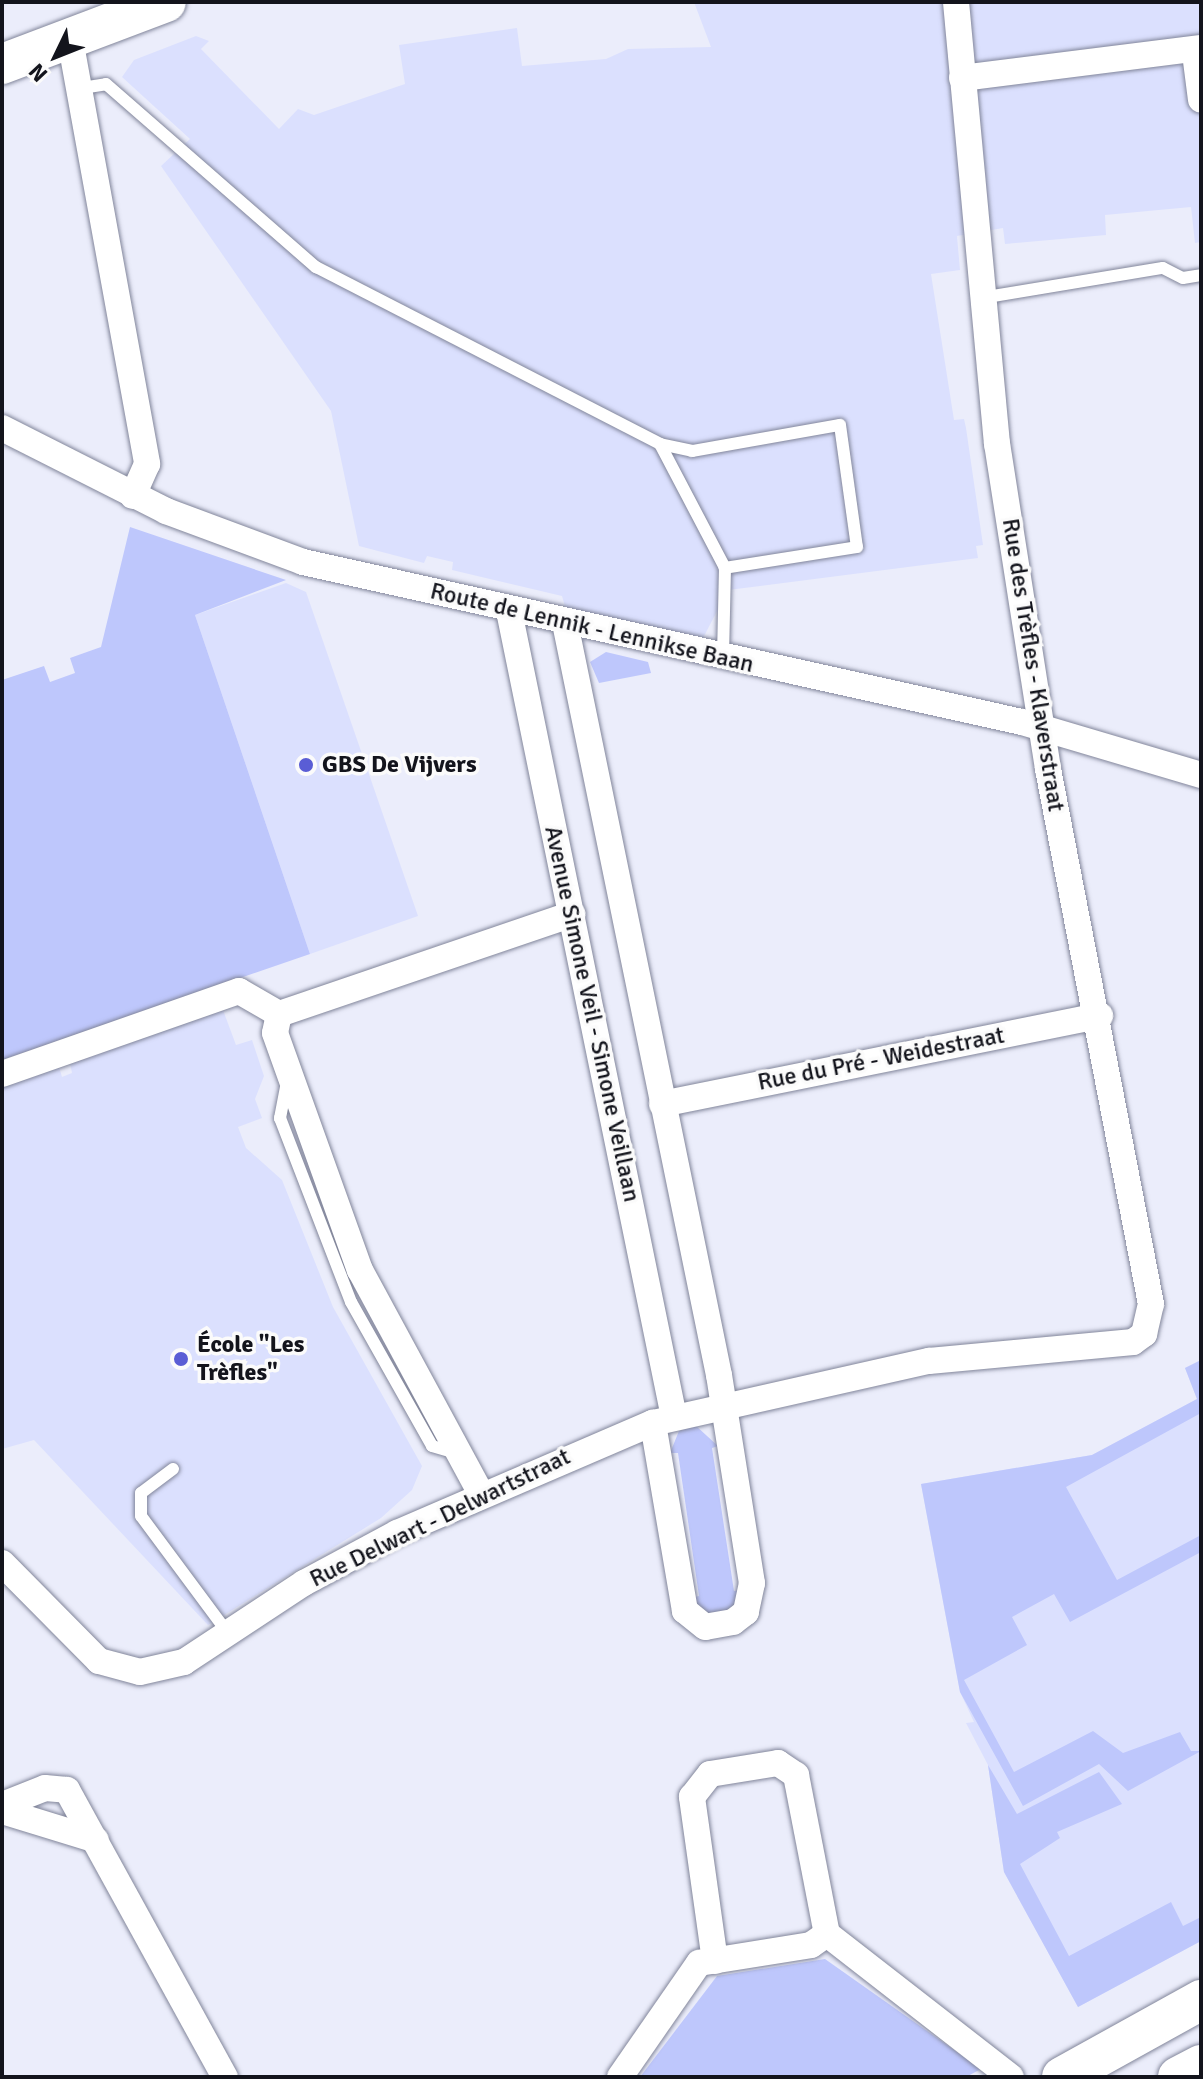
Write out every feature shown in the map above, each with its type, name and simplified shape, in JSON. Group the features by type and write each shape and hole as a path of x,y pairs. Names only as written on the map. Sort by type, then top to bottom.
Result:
{"main road":[{"path":"2,64 154,4"},
{"path":"1062,2077 1201,2001"},
{"path":"1178,2077 1201,2065"}],"street":[{"name":"Rue des Trèfles - Klaverstraat","path":"956,2 981,298 1043,729 1100,1016 1151,1321"},
{"path":"70,39 82,88 147,464 133,496"},
{"path":"962,78 1198,50 1201,100"},
{"name":"Route de Lennik - Lennikse Baan","path":"2,428 133,496 303,562 509,611 1043,729 1201,775"},
{"name":"Avenue Simone Veil - Simone Veillaan","path":"509,611 572,914 663,1420"},
{"name":"Avenue Simone Veil - Simone Veillaan","path":"565,623 723,1406"},
{"path":"2,1074 239,991 279,1014 572,914"},
{"path":"279,1014 275,1033 360,1270 481,1494"},
{"name":"Rue du Pré - Weidestraat","path":"662,1104 1100,1016"},
{"name":"Rue Delwart - Delwartstraat","path":"2,1563 113,1669 140,1672 184,1662 304,1583 481,1494 663,1420 961,1355 1133,1342 1151,1321"},
{"path":"663,1420 685,1611 705,1627 733,1622 746,1612 752,1583 723,1406"},
{"path":"715,1961 692,1797 710,1774 778,1763 796,1775 827,1934 1011,2077"},
{"path":"2,1808 45,1788 67,1790 225,2077"},
{"path":"2,1808 96,1840"},
{"path":"620,2077 699,1963 811,1945 827,1934"}],"lane":[{"path":"82,88 106,84 248,215 316,267 660,444 692,451 840,425 857,547 725,568"},
{"path":"981,298 1163,268 1183,278 1201,275"},
{"path":"660,444 725,568 723,658"},
{"path":"173,1469 141,1493 141,1516 228,1634"}],"shaded area":[{"path":"694,2 1201,2 1201,242 1195,243 1191,207 1105,215 1106,235 1005,244 1003,228 957,236 960,270 931,274 954,420 964,419 966,428 983,545 976,546 978,558 728,590 702,640 567,613 562,596 452,570 453,562 427,556 424,563 359,546 331,411 161,166 190,139 122,77 134,60 196,36 209,41 201,49 279,129 298,109 314,115 405,84 399,45 517,28 522,66 606,59 628,49 711,47"},
{"path":"130,527 286,580 195,615 310,954 2,1060 2,680 44,666 50,682 75,673 70,658 101,647"},
{"name":"GBS De Vijvers","path":"286,583 306,592 418,916 310,954 195,615"},
{"path":"606,652 648,662 651,673 599,683 590,662"},
{"name":"École \"Les Trèfles\"","path":"223,1010 236,1045 252,1040 264,1076 255,1099 262,1118 238,1127 246,1148 282,1180 333,1307 422,1466 412,1490 381,1518 208,1625 34,1440 2,1449 2,1086 59,1067 62,1077 72,1073 70,1063"},
{"path":"1201,1360 1201,1941 1078,2007 1004,1872 988,1765 966,1723 974,1722 960,1692 921,1484 1092,1455 1197,1399 1185,1368"},
{"path":"1201,1360 1201,1413 1066,1487 1117,1580 1201,1535 1201,1552 1070,1622 1054,1594 1012,1617 1027,1645 964,1680 1014,1772 1093,1731 1123,1753 1180,1732 1191,1751 1201,1751 1128,1791 1099,1764 1023,1806 960,1692 921,1484 1092,1455 1197,1399 1185,1368"},
{"path":"695,1425 718,1446 712,1448 734,1591 740,1590 738,1606 708,1618 691,1598 699,1596 678,1453 670,1453 679,1431"},
{"path":"988,1765 1017,1814 1099,1772 1122,1804 1057,1832 1060,1838 1020,1864 1069,1956 1171,1902 1183,1926 1201,1917 1201,1941 1078,2007 1004,1872"},
{"path":"825,1959 981,2069 966,2077 640,2077 717,1976"}],"place":[{"name":"GBS De Vijvers","path":"306,765"},
{"name":"École \"Les Trèfles\"","path":"181,1359"}]}
